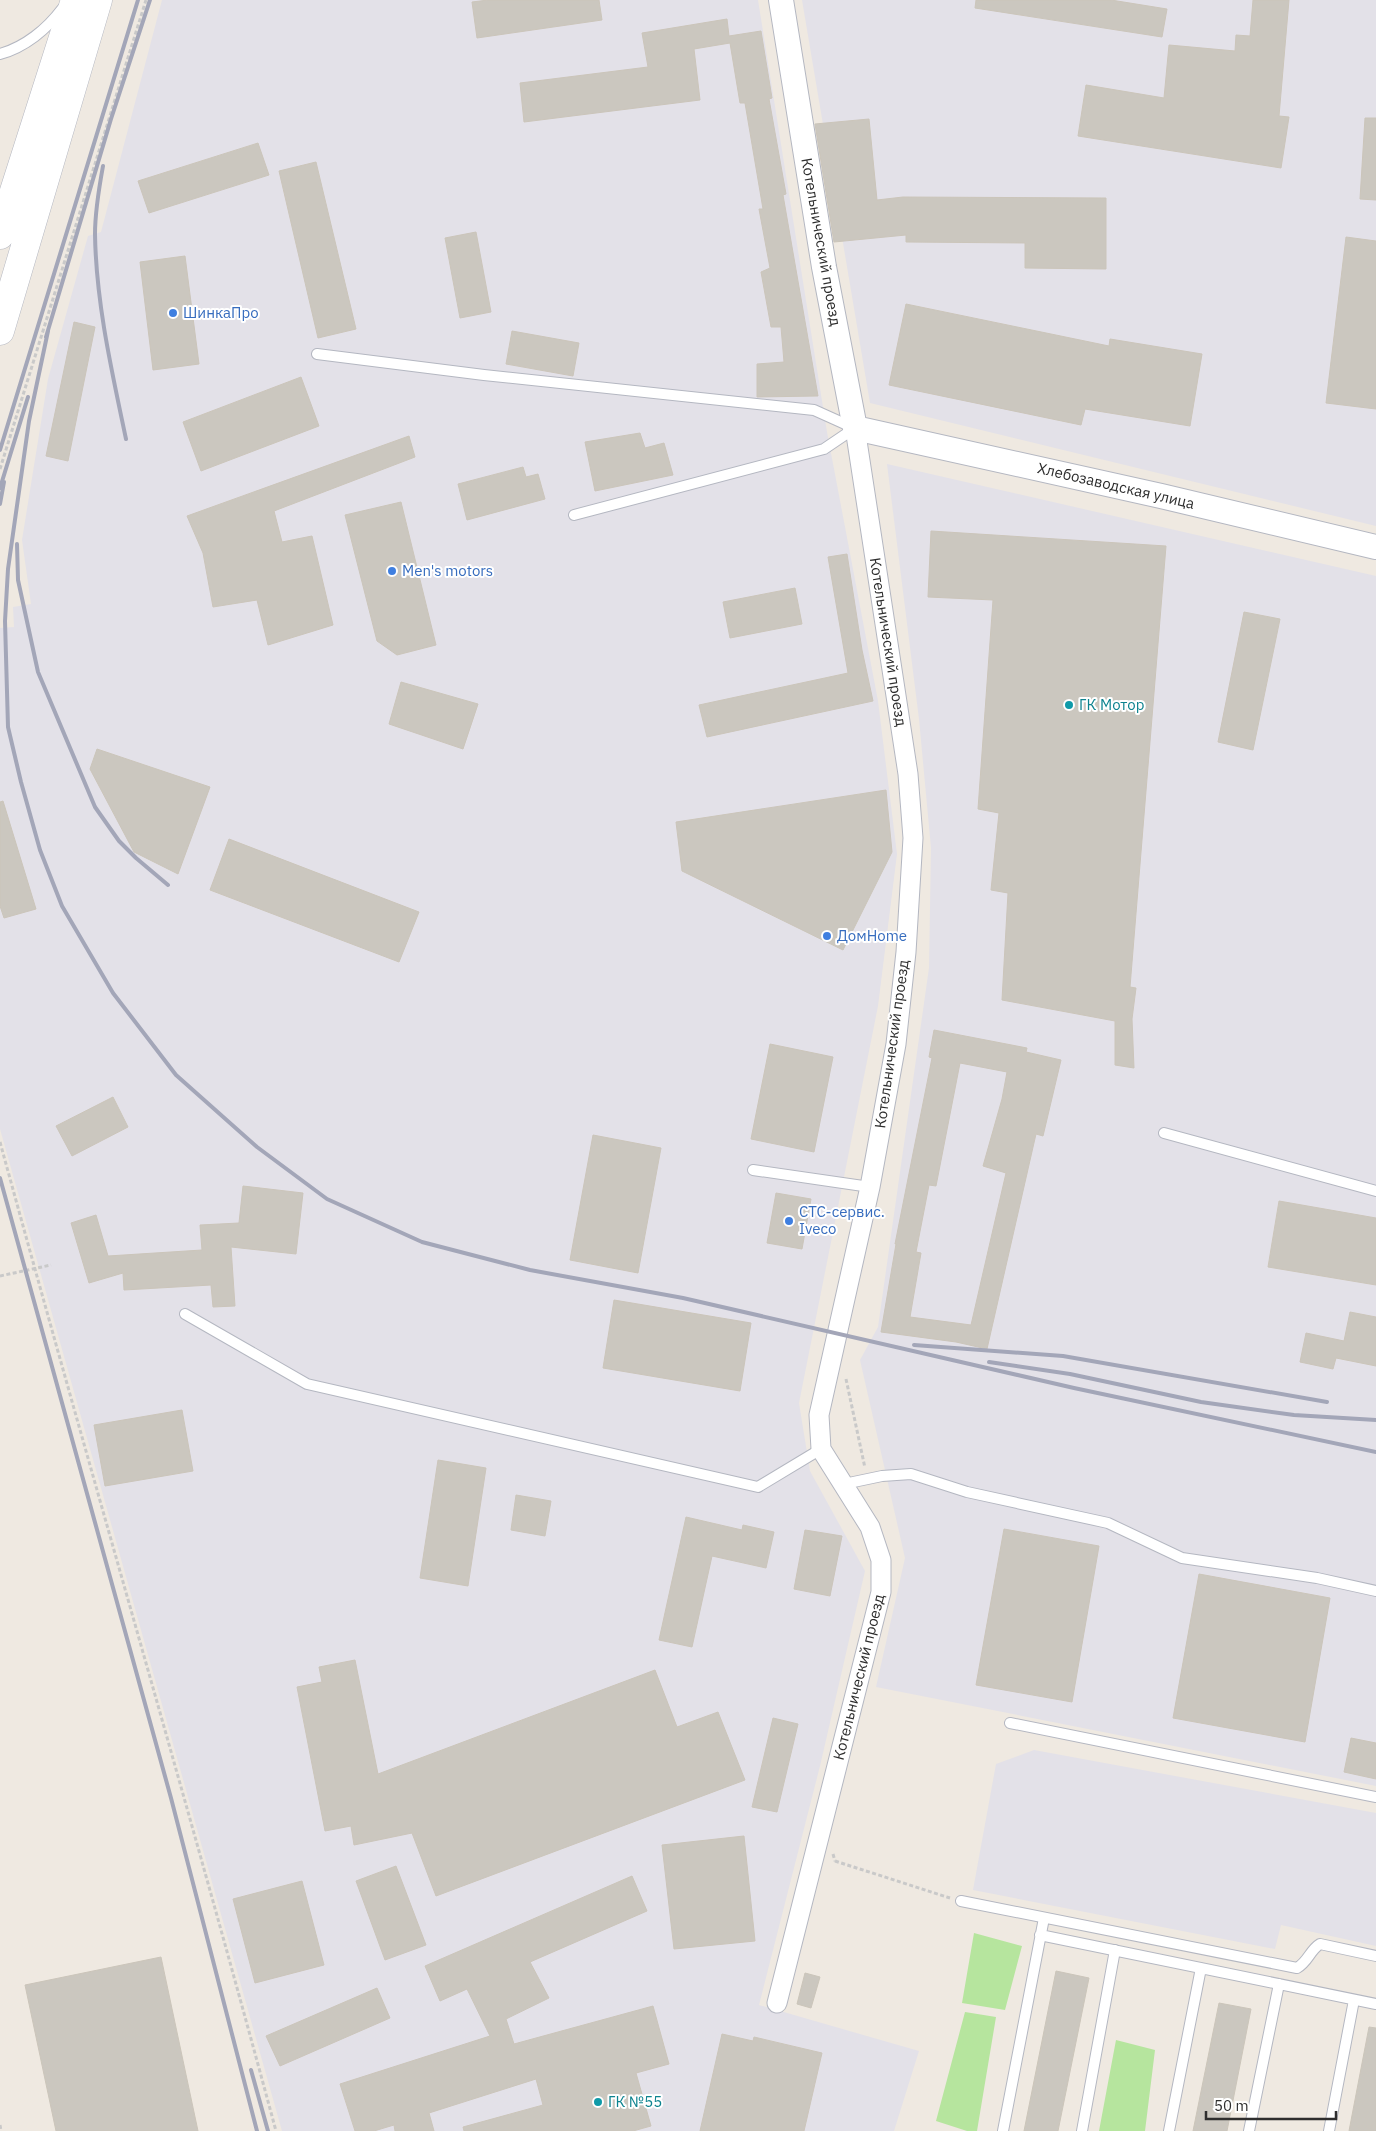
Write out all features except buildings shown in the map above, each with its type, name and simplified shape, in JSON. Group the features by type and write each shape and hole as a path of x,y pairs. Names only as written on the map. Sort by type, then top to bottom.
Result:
{"main road":[{"path":"0,235 75,0"},
{"path":"0,331 98,0"}],"street":[{"name":"Котельнический проезд","path":"777,2003 823,1850 882,1592 881,1560 870,1527 821,1449 818,1415 870,1187 896,1044 906,952 913,838 908,774 855,428 824,267 782,0"},
{"name":"Хлебозаводская улица","path":"855,428 1161,496 1376,547"}],"lane":[{"path":"0,54 32,39 54,19 68,0"},
{"path":"317,354 484,375 814,410 855,428"},
{"path":"574,515 824,449 855,428"},
{"path":"1164,1132 1376,1191"},
{"path":"753,1170 870,1187"},
{"path":"185,1314 307,1384 758,1487 821,1449"},
{"path":"844,1484 868,1478 910,1474 966,1492 1108,1523 1182,1558 1317,1578 1376,1591"},
{"path":"1010,1723 1376,1797"},
{"path":"961,1901 1297,1968 1303,1965 1315,1947 1320,1944 1376,1956"},
{"path":"1003,2131 1044,1918"},
{"path":"1040,1935 1376,2004"},
{"path":"1082,2131 1115,1950"},
{"path":"1169,2131 1201,1968"},
{"path":"1249,2131 1278,1984"},
{"path":"1329,2131 1354,2000"}],"path":[{"path":"0,469 146,0"},
{"path":"0,1142 215,1903 276,2131"},
{"path":"0,1276 51,1266"},
{"path":"845,1375 868,1478"},
{"path":"823,1850 835,1861 961,1901"},
{"path":"823,1850 835,1861"},
{"path":"0,2126 1,2131"}],"shaded area":[{"path":"162,0 758,0 827,432 878,701 897,854 878,1006 799,1403 810,1471 865,1571 820,1766 759,2005 919,2051 894,2131 282,2131 0,1129 0,628 14,627 13,607 31,604 22,540 48,379 88,236 101,232"},
{"path":"802,0 1376,0 1376,526 870,403"},
{"path":"887,464 1376,576 1376,1786 876,1687 905,1558 860,1360 878,1327 929,968 931,848 919,719"},
{"path":"1034,1750 1376,1813 1376,1946 1281,1925 1275,1949 973,1890 996,1764"}],"green space":[{"path":"974,1933 1022,1946 1005,2010 962,2003"},
{"path":"965,2012 996,2017 977,2131 967,2131 936,2121"},
{"path":"1116,2040 1155,2050 1145,2131 1099,2131"}],"railway":[{"path":"0,450 138,0"},
{"path":"46,337 111,119 150,0"},
{"path":"103,166 95,234 98,286 115,388 126,439"},
{"path":"48,331 29,421 8,569 5,621 8,727 21,782 40,850 62,906 113,993 176,1075 257,1147 327,1199 422,1242 530,1270 683,1298 1074,1388 1376,1452"},
{"path":"0,488 28,397"},
{"path":"0,504 4,482"},
{"path":"17,544 18,580 38,672 95,807 119,841 168,885"},
{"path":"0,1178 171,1798 257,2131"},
{"path":"914,1345 1063,1356 1327,1402"},
{"path":"989,1362 1070,1374 1201,1402 1294,1415 1376,1420"},
{"path":"251,2070 268,2131"}],"place":[{"name":"ШинкаПро","path":"173,313"},
{"name":"Men's motors","path":"392,571"},
{"name":"ГК Мотор","path":"1069,705"},
{"name":"ДомHome","path":"827,936"},
{"name":"СТС-сервис. Iveco","path":"789,1221"},
{"name":"ГК №55","path":"598,2102"}]}
